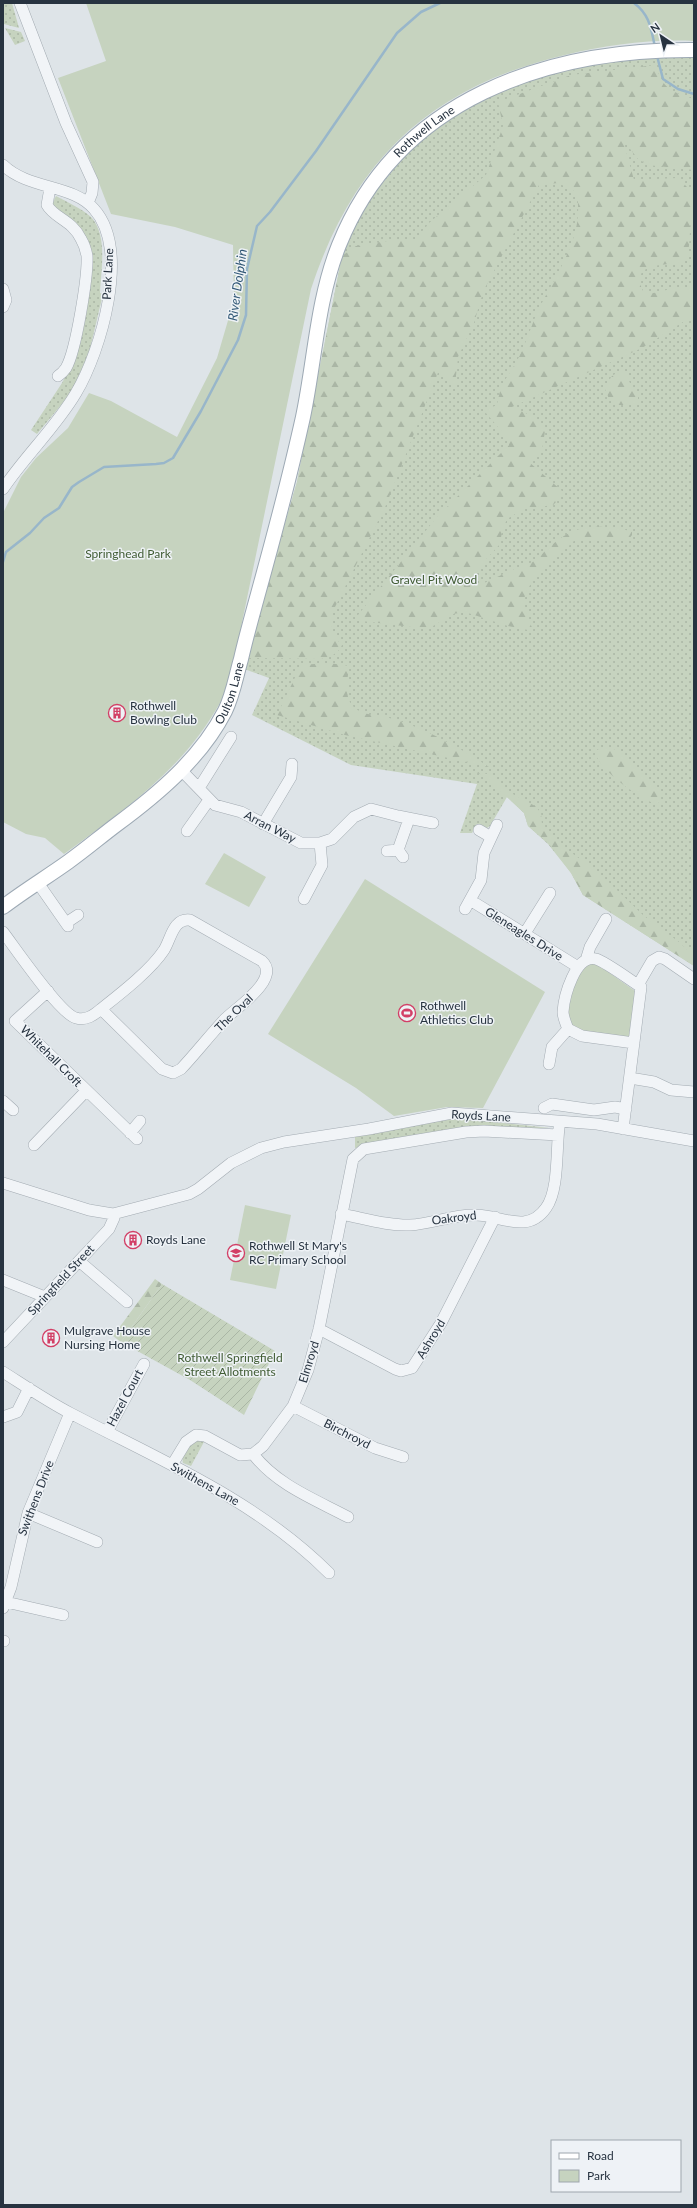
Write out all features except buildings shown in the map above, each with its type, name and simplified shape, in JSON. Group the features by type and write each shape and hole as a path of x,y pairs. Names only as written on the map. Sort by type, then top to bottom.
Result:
{"main road":[{"name":"Rothwell Lane","path":"308,386 325,286 339,244 358,207 376,179 406,144 440,116 480,93 527,74 608,54 644,50 694,50"},
{"name":"Oulton Lane","path":"3,907 38,883 132,813 181,770 215,728 226,709 233,691 303,417 308,386"}],"street":[{"path":"3,165 22,179 88,203 92,193 93,182 66,123 20,3"},
{"name":"Park Lane","path":"50,188 47,201 49,209 67,220 76,229 84,246 87,258 77,329 69,361 66,368 58,376"},
{"name":"Park Lane","path":"3,489 76,393 89,367 98,339 108,299 110,245 106,227 100,216 88,203"},
{"path":"3,288 6,300 3,307"},
{"path":"199,788 231,737"},
{"path":"263,824 295,780 292,764"},
{"name":"Arran Way","path":"181,770 209,800 221,808 241,812 301,842 320,843"},
{"path":"186,830 209,800"},
{"path":"304,898 322,865 320,843 332,839 361,812 371,809 409,819 433,823"},
{"path":"396,853 409,819"},
{"name":"Gleneagles Drive","path":"497,825 484,853 481,880 468,905 582,964"},
{"path":"480,830 491,837"},
{"path":"38,883 67,924 78,915"},
{"path":"525,934 550,893"},
{"path":"606,919 567,990 564,1000 563,1014 568,1030 582,1036 634,1044"},
{"name":"The Oval","path":"3,932 48,991 69,1015 75,1018 87,1018 102,1010 156,960 164,949 176,926 182,921 190,920 262,960 266,966 267,973 253,995 226,1018 177,1072 169,1072 162,1069 102,1010"},
{"path":"638,985 654,954 665,958 694,979"},
{"path":"582,964 597,959 641,987 623,1129"},
{"name":"Whitehall Croft","path":"48,991 12,1018 133,1136 140,1122"},
{"path":"549,1064 552,1047 568,1030"},
{"path":"630,1078 654,1082 671,1090 694,1092"},
{"name":"Whitehall Croft","path":"34,1145 86,1091"},
{"path":"3,1101 13,1110"},
{"path":"544,1108 552,1104 594,1110 615,1107 626,1109"},
{"name":"Royds Lane","path":"3,1184 89,1210 113,1214 189,1194 244,1155 284,1142 369,1129 452,1113 597,1124 694,1141"},
{"name":"Oakroyd","path":"341,1214 410,1225 466,1215 495,1217 521,1223 535,1219 545,1209 552,1197 559,1122"},
{"name":"Royds Lane","path":"355,1156 364,1149 447,1134 484,1131 558,1135"},
{"name":"Elmroyd","path":"253,1454 263,1446 293,1406 308,1370 319,1329 341,1214 355,1156"},
{"name":"Springfield Street","path":"3,1342 109,1229 114,1218 113,1214"},
{"name":"Ashroyd","path":"319,1329 395,1369 401,1371 412,1368 441,1323 495,1217"},
{"path":"79,1261 127,1302"},
{"path":"3,1280 45,1297"},
{"name":"Hazel Court","path":"107,1432 144,1364"},
{"name":"Swithens Lane","path":"3,1372 70,1413 225,1493 292,1540 329,1573"},
{"path":"3,1417 17,1412 29,1388"},
{"name":"Birchroyd","path":"293,1406 375,1448 403,1457"},
{"name":"Swithens Drive","path":"4,1605 28,1513 70,1413"},
{"path":"172,1465 186,1442 196,1435 204,1436 240,1455 253,1454 262,1465 290,1488 348,1517"},
{"path":"28,1513 97,1542"},
{"path":"4,1605 63,1615"}],"green space":[{"path":"3,3 12,3 19,28 4,24"},
{"name":"Springhead Park","path":"86,3 694,3 694,41 645,42 596,48 517,69 475,87 437,109 404,135 375,166 350,202 329,243 311,289 234,661 223,697 206,725 171,768 109,821 64,854 45,838 26,834 3,822 3,513 21,477 36,458 68,428 89,393 111,401 177,437 217,358 234,300 233,245 175,227 111,214 58,78 106,61"},
{"path":"5,28 21,32 25,41 15,45"},
{"name":"Gravel Pit Wood","path":"694,56 694,966 583,895 571,873 548,844 528,826 524,813 507,797 490,826 487,828 477,824 472,833 460,833 477,784 351,765 252,715 269,678 244,669 297,482 342,256 357,221 374,193 415,144 446,120 480,99 531,80 593,63 631,58"},
{"name":"Gravel Pit Wood","path":"656,65 661,79 669,88 694,99 694,170 648,165 638,159 623,140 634,180 678,178 693,193 688,258 684,262 660,265 645,270 641,274 640,281 643,291 652,293 676,288 693,288 694,315 642,348 512,407 532,416 545,431 542,450 529,462 562,491 562,496 553,505 523,509 507,519 502,531 500,544 481,565 473,579 478,585 482,584 532,562 565,535 579,529 595,527 615,528 632,532 632,535 629,539 624,540 576,539 533,580 525,594 524,605 533,631 508,626 465,612 453,614 428,629 354,620 436,518 509,445 509,440 486,413 490,408 497,405 502,386 520,355 537,313 567,255 577,224 578,208 576,192 558,183 539,185 483,292 474,323 458,357 455,385 439,370 386,505 333,611 331,621 332,630 335,637 342,645 333,655 321,659 246,658 297,482 342,256 356,246 400,239 414,241 429,223 486,175 503,126 498,102 571,75"},
{"path":"56,196 83,211 91,217 96,224 102,243 100,293 103,294 89,353 71,393 37,434 31,430 62,383 73,362 90,257 51,206"},
{"path":"619,371 625,373 632,387 638,393 638,403 636,405 614,405 609,399 605,389 611,377"},
{"path":"329,663 349,666 347,682 348,698 358,710 368,714 397,720 421,729 456,747 489,767 345,735 277,715 301,665"},
{"path":"603,747 618,750 630,760 637,770 655,784 661,795 660,802 656,804 640,796 630,790 611,774 603,766 595,751"},
{"path":"477,772 487,774 509,792 535,806 541,813 542,826 562,846 598,872 644,916 679,942 694,956 694,966 583,895 571,873 549,844 528,826 524,813 492,783"},
{"path":"224,853 266,877 249,907 205,884"},
{"name":"Rothwell Athletics Club","path":"365,879 545,992 483,1108 447,1107 394,1116 356,1088 268,1034"},
{"path":"589,964 597,964 635,991 629,1037 587,1033 576,1029 570,1023 568,1005 570,995 578,977 583,969"},
{"path":"457,1118 550,1128 481,1127 355,1148 355,1136"},
{"path":"245,1205 291,1215 276,1289 230,1280"},
{"path":"155,1279 162,1284 121,1342 113,1336"},
{"name":"Rothwell Springfield Street Allotments","path":"162,1284 275,1351 244,1415 190,1380 121,1342"},
{"path":"205,1440 191,1466 183,1463 182,1455 195,1441"}],"waterway":[{"name":"River Dolphin","path":"3,562 6,552 30,533 44,518 59,508 72,487 79,482 104,467 164,463 173,458 201,411 238,340 246,315 247,269 257,226 270,212 316,151 397,33 421,12 440,3"},
{"name":"River Dolphin","path":"634,3 647,17 655,47"},
{"name":"River Dolphin","path":"657,56 663,79 678,89 694,94"}],"place":[{"name":"Rothwell Bowlng Club","path":"117,713"},
{"name":"Rothwell Athletics Club","path":"407,1013"},
{"name":"Royds Lane","path":"133,1240"},
{"name":"Rothwell St Mary's RC Primary School","path":"236,1253"},
{"name":"Mulgrave House Nursing Home","path":"51,1338"}]}
